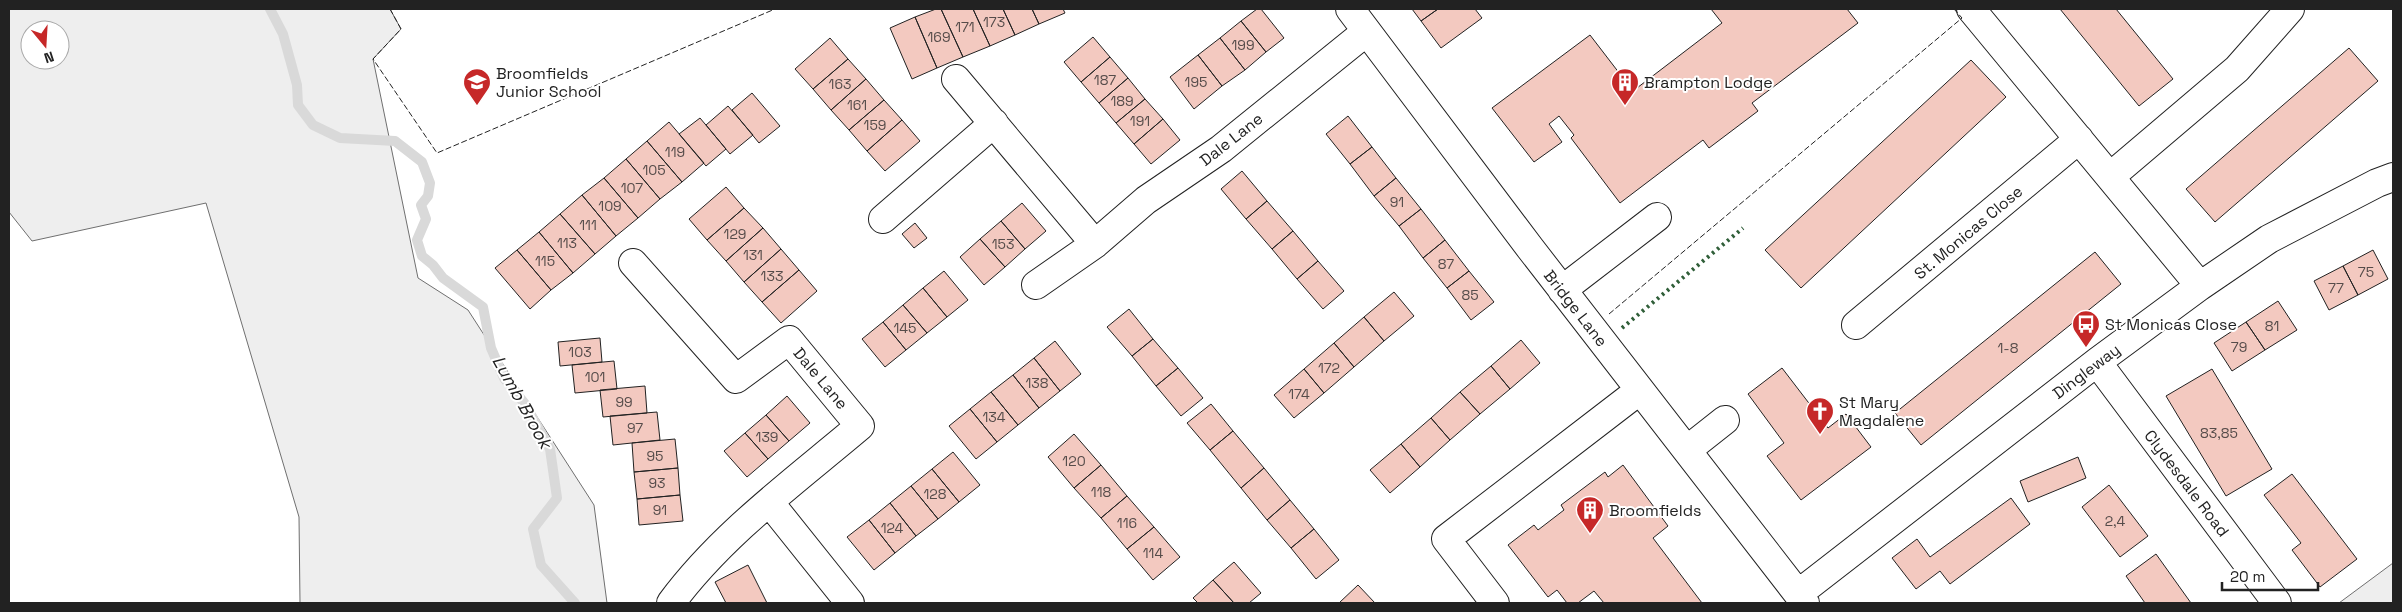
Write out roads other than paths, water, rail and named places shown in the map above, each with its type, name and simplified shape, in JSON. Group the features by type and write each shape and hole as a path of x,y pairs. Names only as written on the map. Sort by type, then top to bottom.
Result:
{"street":[{"name":"Bridge Lane","path":"1350,9 1562,290 1802,599"},
{"path":"1971,9 2200,286"},
{"path":"2111,176 2237,69 2290,9"},
{"name":"Dale Lane","path":"1036,285 1095,244 1146,200 1221,149 1366,32"},
{"path":"956,79 1095,244"},
{"path":"883,219 994,123"},
{"name":"St. Monicas Close","path":"1856,325 2079,139"},
{"name":"Dingleway","path":"1802,599 2097,362 2200,286 2269,238 2376,183 2393,177"},
{"path":"1562,290 1657,217"},
{"name":"Dale Lane","path":"634,262 736,379 789,340 860,426 724,542 692,574 671,603"},
{"name":"Clydesdale Road","path":"2097,362 2278,603"},
{"path":"1495,603 1446,539 1640,390"},
{"path":"1687,450 1725,420"},
{"path":"770,503 850,603"}],"waterway":[{"name":"Lumb Brook","path":"270,9 283,34 297,85 298,105 313,125 340,138 395,141 422,162 430,183 428,196 421,205 426,219 417,240 422,256 433,265 443,278 483,307 491,348 504,378 525,404 550,449 557,498 533,529 541,565 575,603"}],"place":[{"name":"Broomfields Junior School","path":"477,106"},
{"name":"Brampton Lodge","path":"1625,106"},
{"name":"St Monicas Close","path":"2086,348"},
{"name":"St Mary Magdalene","path":"1820,435"},
{"name":"Broomfields","path":"1590,534"}]}
